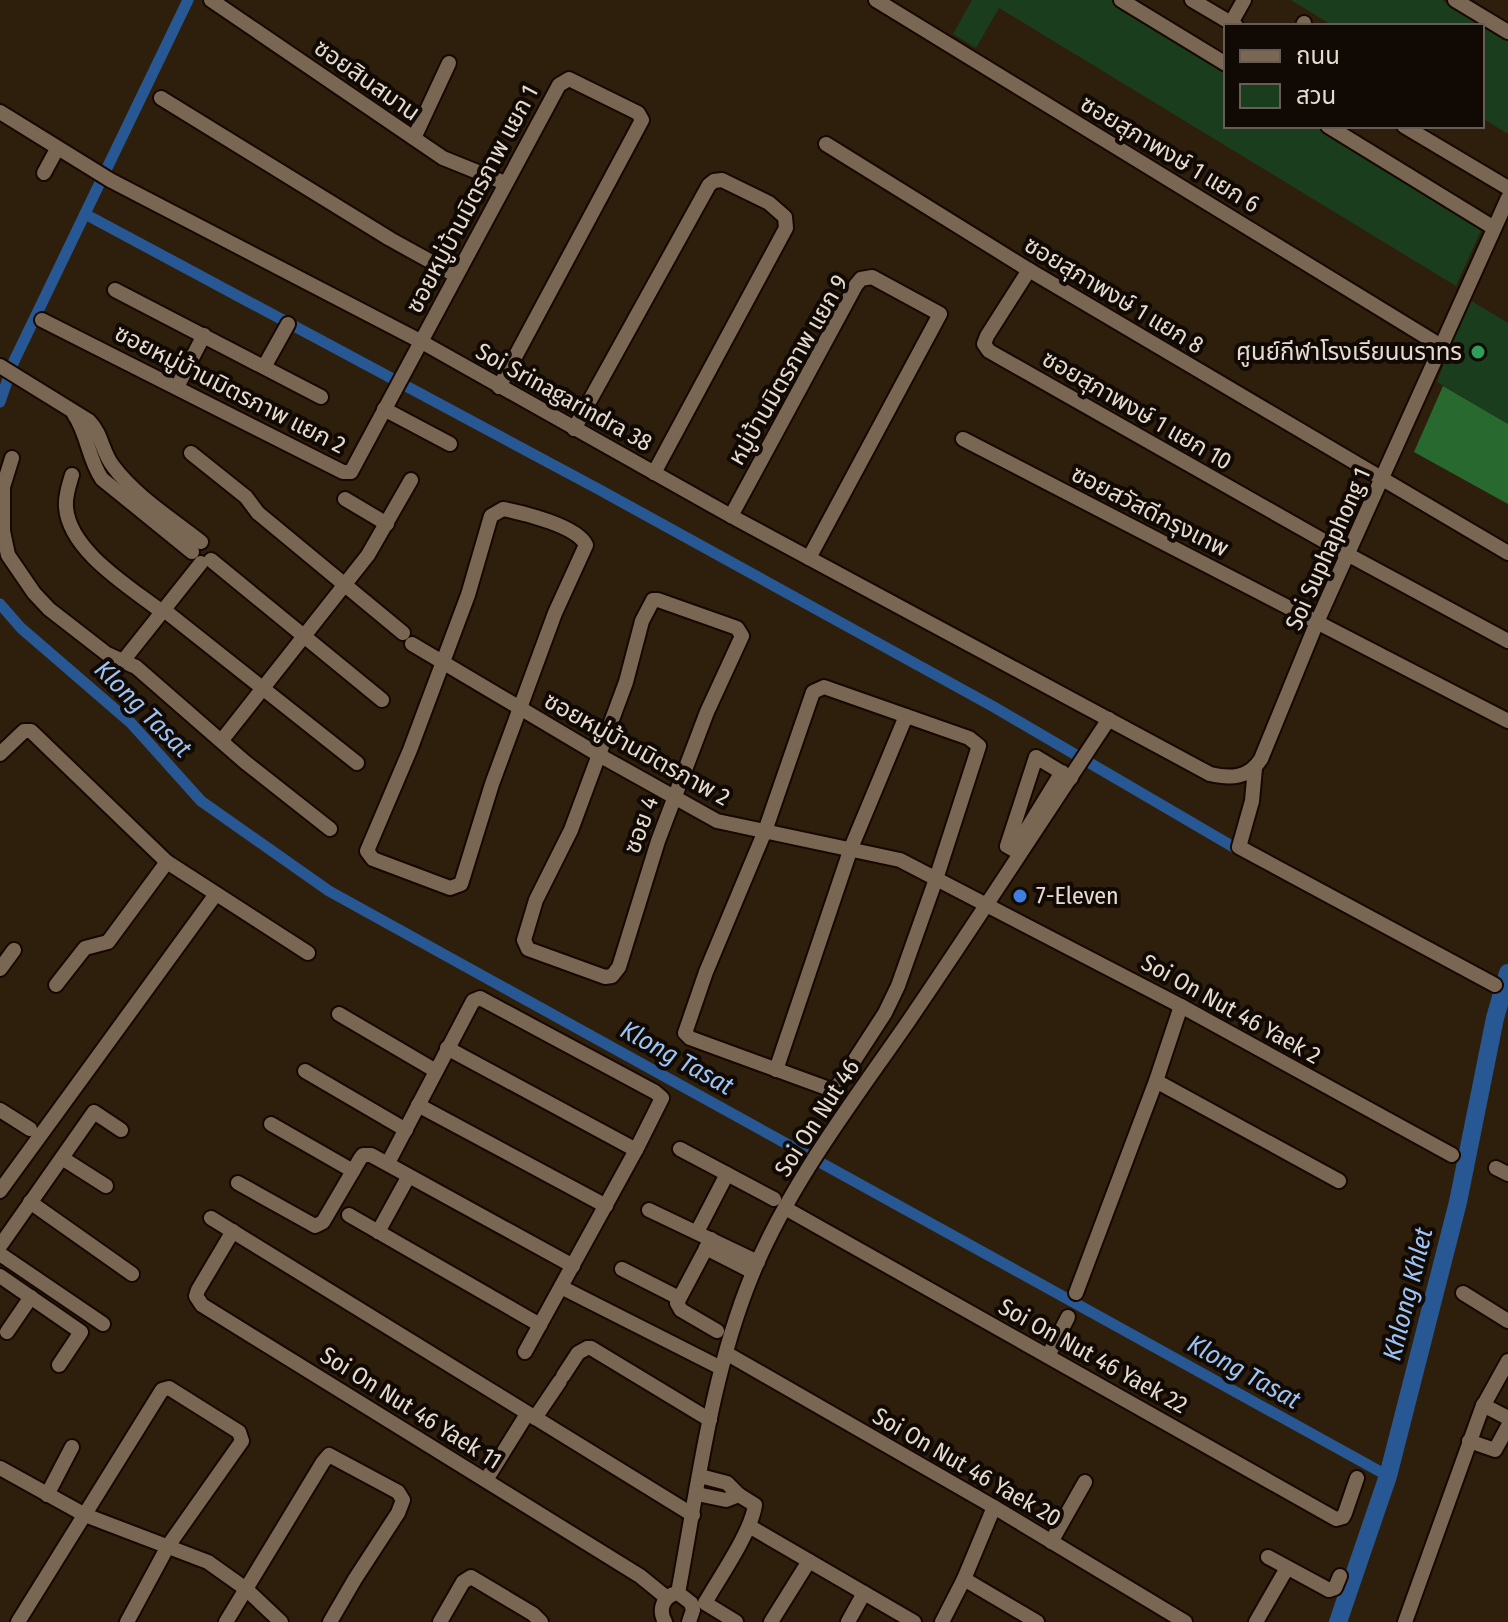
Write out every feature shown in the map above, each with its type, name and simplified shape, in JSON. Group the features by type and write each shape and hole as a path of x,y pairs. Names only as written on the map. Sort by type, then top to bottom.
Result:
{"street":[{"name":"ซอยสินสมาน","path":"211,0 454,164 505,183"},
{"name":"ซอยสุภาพงษ์ 1 แยก 6","path":"876,0 1441,346"},
{"path":"1121,0 1224,63"},
{"path":"1192,0 1233,24 1244,0"},
{"path":"1455,0 1508,32"},
{"path":"414,138 449,63"},
{"name":"ซอยหมู่บ้านมิตรภาพ แยก 1","path":"420,341 562,82 569,79 579,83 638,113 641,124 499,387"},
{"path":"161,98 390,239 455,275"},
{"name":"Soi Srinagarindra 38","path":"0,112 110,180 420,341 731,516 1109,719"},
{"path":"1331,128 1494,228"},
{"path":"1407,128 1508,188"},
{"name":"ซอยสุภาพงษ์ 1 แยก 8","path":"826,144 1029,270 1508,553"},
{"path":"44,173 57,149"},
{"path":"574,429 709,185 722,180 752,195 781,211 787,222 786,228 654,473"},
{"name":"Soi Suphaphong 1","path":"1495,985 1239,847 1252,801 1255,768 1281,715 1347,554 1508,198"},
{"name":"ซอยสุภาพงษ์ 1 แยก 10","path":"1029,270 987,336 984,344 989,351 1347,554"},
{"name":"หมู่บ้านมิตรภาพ แยก 9","path":"731,516 859,281 872,277 940,314 809,558"},
{"path":"115,290 321,397"},
{"name":"ซอยหมู่บ้านมิตรภาพ แยก 2","path":"42,320 347,473 354,468 420,341"},
{"path":"264,367 288,324"},
{"path":"177,387 204,335"},
{"path":"0,366 95,427 110,463 201,554 382,700"},
{"path":"384,409 450,444"},
{"name":"ซอยสวัสดีกรุงเทพ","path":"963,439 1508,721"},
{"name":"ซอยหมู่บ้านมิตรภาพ 2","path":"191,453 408,639 442,663 675,799 728,825 900,860 988,904"},
{"path":"12,458 1,506 8,555 34,593 49,609 107,654 136,667 330,829"},
{"path":"72,475 65,505 68,522 84,547 110,572 357,763"},
{"path":"222,740 368,555 411,480"},
{"path":"345,499 387,524"},
{"path":"509,510 567,529 580,536 586,545 555,613 520,709 492,784 461,884 450,888 373,859 368,854 368,847 410,750 468,595 494,513 509,510"},
{"path":"123,661 163,611 201,554"},
{"path":"1347,554 1508,641"},
{"name":"ซอย 4","path":"658,600 741,632 741,641 711,700 653,855 619,967 612,976 605,977 528,949 524,940 536,900 566,842 599,755 650,603 658,600"},
{"path":"824,687 906,716 969,738 979,746 898,986 885,1013 839,1084 832,1090 690,1038 685,1033 706,972 765,831 813,692 824,687"},
{"path":"776,1070 851,848 906,716"},
{"path":"1109,719 1210,774 1239,777 1255,768"},
{"name":"Soi On Nut 46","path":"665,1622 662,1608 672,1595 693,1515 721,1368 780,1203 802,1177 988,904 1070,773 1109,719"},
{"path":"0,754 24,731 31,731 167,862 308,953"},
{"path":"1036,757 1070,773 1014,850 1007,846 1036,757"},
{"path":"56,985 85,948 108,942 167,862"},
{"path":"0,1191 216,894"},
{"name":"Soi On Nut 46 Yaek 2","path":"988,904 1452,1155"},
{"path":"0,969 14,950"},
{"path":"388,1163 473,1001 480,998 660,1095 662,1102 525,1352"},
{"path":"1076,1293 1181,1006"},
{"path":"339,1014 436,1071"},
{"path":"447,1048 636,1150"},
{"path":"305,1071 406,1130"},
{"path":"1156,1081 1339,1181"},
{"path":"418,1105 606,1206"},
{"path":"0,1110 30,1129"},
{"path":"0,1246 94,1112 121,1130"},
{"path":"271,1124 353,1171"},
{"name":"Soi On Nut 46 Yaek 22","path":"680,1149 1336,1519 1343,1517 1357,1478"},
{"path":"238,1183 315,1226 323,1222 360,1159 367,1154 573,1266"},
{"path":"62,1158 106,1186"},
{"path":"697,1232 727,1174"},
{"path":"378,1232 406,1181"},
{"path":"30,1202 132,1274"},
{"path":"649,1210 697,1232 708,1243 756,1267"},
{"path":"349,1215 540,1325"},
{"path":"211,1218 693,1515"},
{"name":"Soi On Nut 46 Yaek 11","path":"233,1231 198,1290 198,1301 672,1595"},
{"path":"708,1243 679,1298 678,1307 717,1331"},
{"path":"0,1254 103,1324"},
{"path":"622,1269 679,1298"},
{"path":"0,1276 81,1332 59,1365"},
{"path":"561,1287 721,1368"},
{"path":"1463,1293 1508,1321"},
{"path":"7,1332 31,1297"},
{"path":"1048,1356 1068,1317"},
{"path":"486,1480 578,1353 587,1348 710,1420"},
{"name":"Soi On Nut 46 Yaek 20","path":"726,1353 994,1507 1185,1622"},
{"path":"1405,1622 1483,1405 1508,1361"},
{"path":"18,1622 162,1390 169,1388 239,1432 242,1437 168,1546 127,1622"},
{"path":"1483,1405 1508,1418"},
{"path":"1469,1441 1495,1450 1508,1426"},
{"path":"47,1495 72,1447"},
{"path":"226,1622 329,1455 398,1492 403,1500 330,1622"},
{"path":"0,1468 85,1515 208,1562 246,1589 281,1622"},
{"path":"700,1476 727,1483 755,1505 749,1526 705,1603 736,1622"},
{"path":"1051,1542 1085,1482"},
{"path":"697,1494 726,1500 739,1495"},
{"path":"942,1622 994,1507"},
{"path":"749,1526 914,1622"},
{"path":"1268,1557 1329,1590 1335,1588 1340,1576"},
{"path":"771,1622 809,1561"},
{"path":"1256,1622 1287,1568"},
{"path":"440,1622 463,1582 471,1577 533,1614 541,1622"},
{"path":"964,1579 1037,1622"},
{"path":"848,1622 864,1593"},
{"path":"672,1595 691,1603 693,1610 689,1622"}],"green space":[{"path":"972,0 1113,0 1224,68 1224,128 1322,128 1483,226 1456,286 999,8 976,48 953,34"},
{"path":"1291,0 1442,0 1482,24 1330,24"},
{"path":"1484,25 1508,40 1508,134 1484,119"},
{"name":"ศูนย์กีฬาโรงเรียนนราทร","path":"1468,299 1508,323 1508,424 1437,382"},
{"path":"1443,386 1508,424 1508,504 1414,452"}],"waterway":[{"path":"0,402 14,361 188,0"},
{"path":"85,214 600,490 994,707 1242,852"},
{"name":"Klong Tasat","path":"0,604 21,628 131,723 201,801 329,891 1388,1476"},
{"name":"Khlong Khlet","path":"1338,1622 1388,1476 1458,1202 1495,1018 1508,973"}],"place":[{"name":"ศูนย์กีฬาโรงเรียนนราทร","path":"1478,352"},
{"name":"7-Eleven","path":"1020,896"}]}
